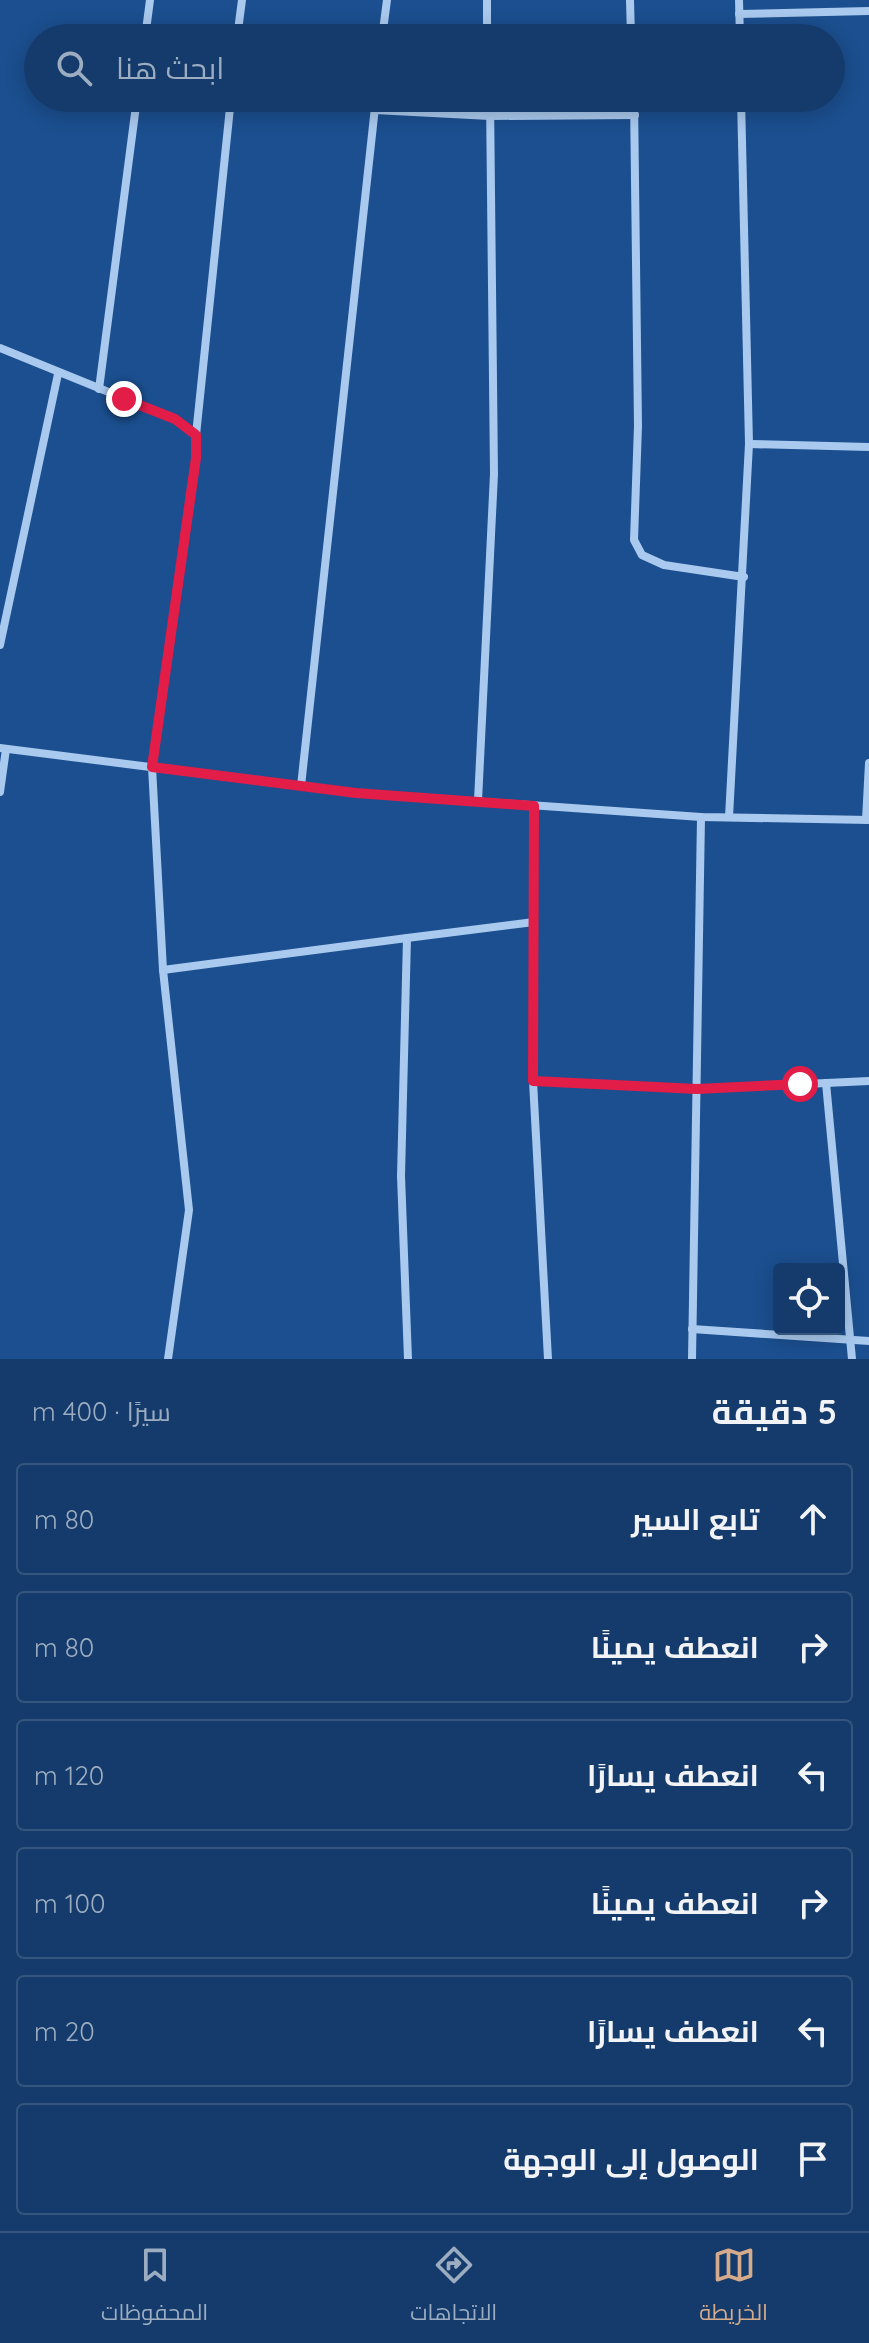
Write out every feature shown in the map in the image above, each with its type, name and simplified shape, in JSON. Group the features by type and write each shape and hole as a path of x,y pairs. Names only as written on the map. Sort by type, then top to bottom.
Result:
{"street":[{"path":"147,24 150,0"},
{"path":"239,24 242,0"},
{"path":"384,24 387,0"},
{"path":"487,0 487,24"},
{"path":"630,0 631,24"},
{"path":"739,0 739,24"},
{"path":"739,14 869,11"},
{"path":"99,389 135,112"},
{"path":"168,1359 189,1210 163,970 152,767 196,458 230,112"},
{"path":"301,786 375,112"},
{"path":"413,112 490,116 635,115"},
{"path":"478,801 494,474 490,112"},
{"path":"635,112 638,426 634,540 642,555 664,565 744,577"},
{"path":"729,817 749,444 741,112"},
{"path":"0,348 175,419 196,435"},
{"path":"0,645 58,374"},
{"path":"749,444 869,447"},
{"path":"0,792 3,748 301,786 534,806 701,817 868,820 869,763"},
{"path":"534,806 533,1081 548,1359"},
{"path":"692,1359 701,817"},
{"path":"163,970 534,922"},
{"path":"407,938 401,1176 408,1359"},
{"path":"533,1081 697,1089 869,1081"},
{"path":"826,1083 852,1359"},
{"path":"692,1329 869,1341"}],"route":[{"path":"124,399 175,419 196,435 186,536 152,767 356,793 534,806 533,1081 697,1089 800,1084"}]}
